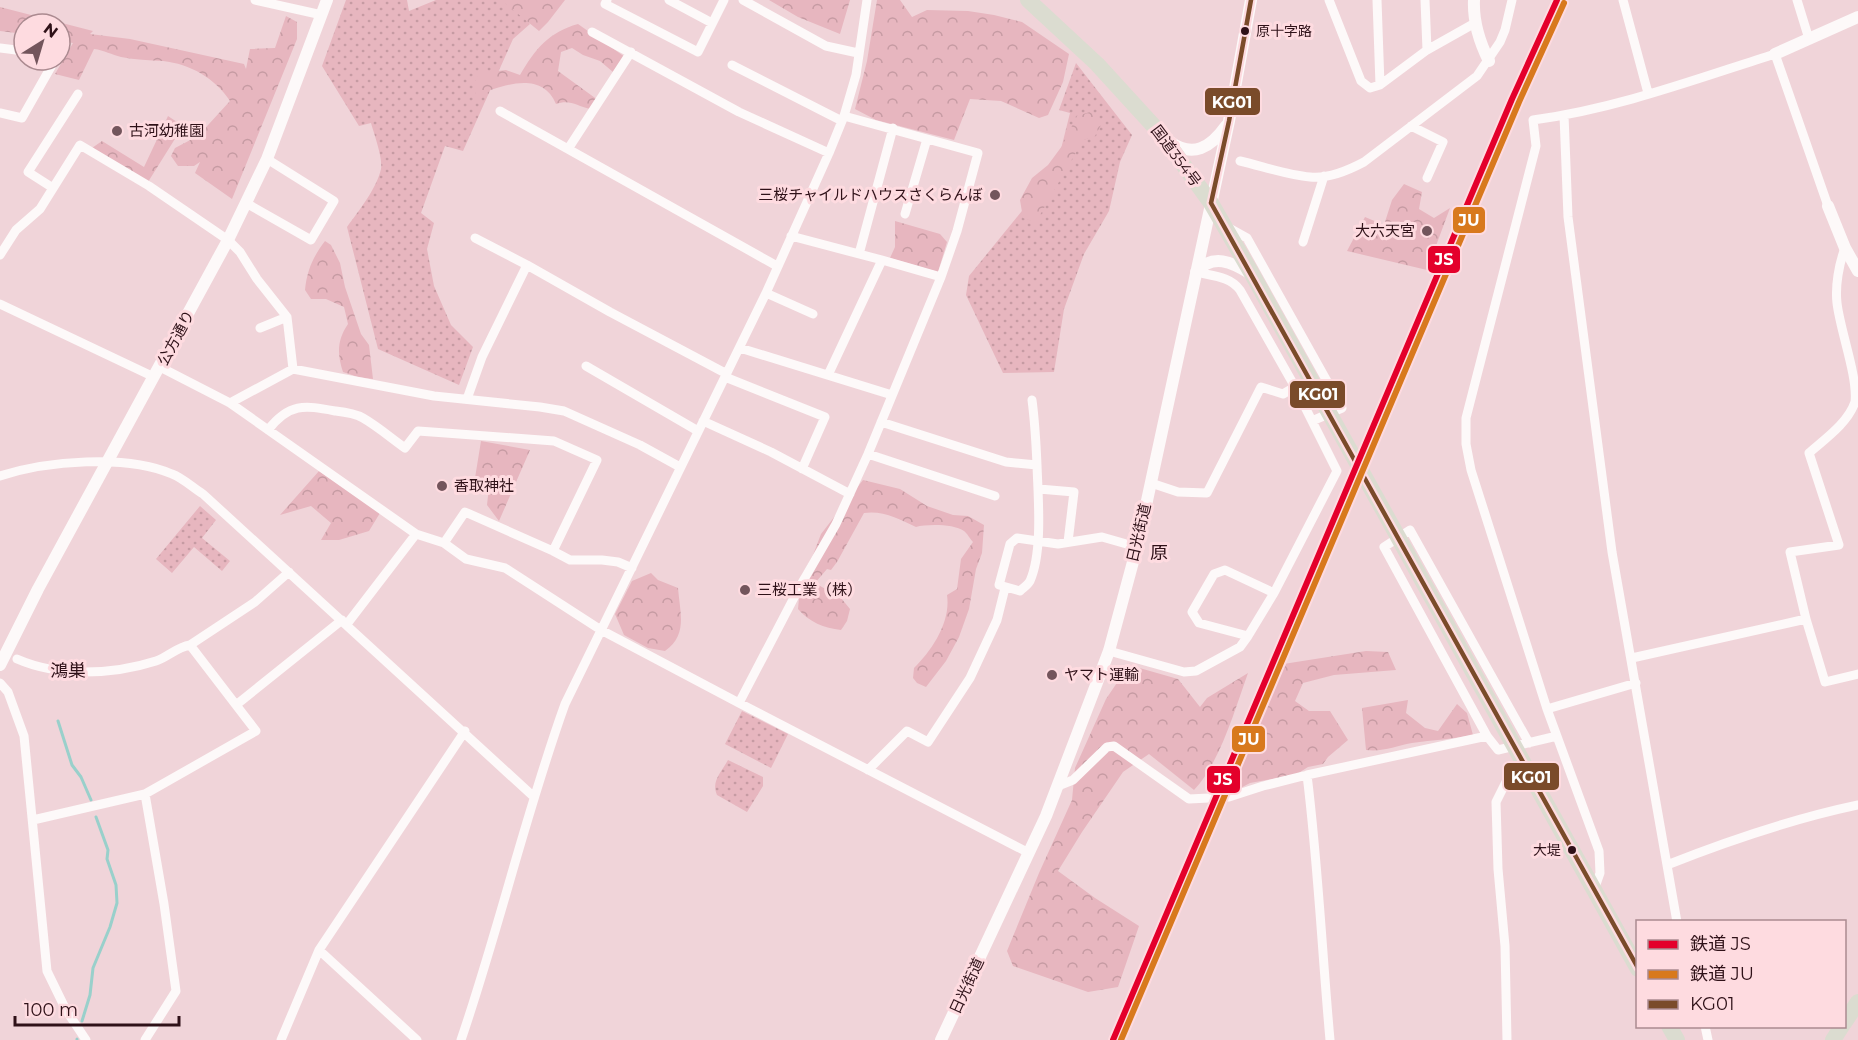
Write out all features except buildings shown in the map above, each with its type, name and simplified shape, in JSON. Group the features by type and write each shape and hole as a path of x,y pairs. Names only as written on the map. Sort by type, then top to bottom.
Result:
{"highway":[{"name":"国道354号","path":"1028,0 1097,64 1161,134 1211,204 1406,553 1521,745 1525,767 1636,965"},
{"path":"1846,1020 1858,1002"}],"main road":[{"name":"公方通り","path":"1,659 228,240 267,159 327,0"},
{"name":"日光街道","path":"941,1040 1058,786 1109,651 1137,547 1229,121 1251,0"},
{"path":"1474,0 1479,42 1489,61"},
{"path":"1776,54 1858,17"},
{"path":"1161,134 1176,146 1184,149 1197,149 1213,142 1229,121"},
{"path":"1828,206 1845,248 1858,271"},
{"path":"1196,272 1209,262 1220,260 1238,265 1252,274"}],"street":[{"path":"255,0 322,15"},
{"path":"607,0 604,4 698,52 724,0"},
{"path":"669,0 712,23"},
{"path":"743,0 826,46 858,53"},
{"path":"461,1040 546,757 565,704 740,348 829,153 856,75 867,0"},
{"path":"1329,0 1361,81 1370,88 1380,85 1427,50 1475,23"},
{"path":"1377,0 1380,85"},
{"path":"1425,0 1427,50"},
{"path":"1240,161 1310,177 1324,176 1364,162 1477,76 1489,61 1505,30 1512,0"},
{"path":"1623,0 1648,93"},
{"path":"1797,0 1809,39"},
{"path":"592,32 740,112 829,153"},
{"path":"568,149 631,52"},
{"path":"1594,890 1600,873 1599,851 1547,709 1471,470 1466,444 1466,418 1536,146 1533,120 1564,115 1648,93 1776,54 1828,206"},
{"path":"732,65 843,118 893,128 978,153 957,231 941,277 868,454 850,494 739,703"},
{"path":"0,113 22,118 48,72"},
{"path":"53,188 28,172 78,94"},
{"path":"500,111 777,266"},
{"path":"1564,115 1568,217 1612,552 1677,920"},
{"path":"1411,126 1443,142 1426,178"},
{"path":"859,254 893,128"},
{"path":"905,214 927,139"},
{"path":"0,255 16,230 40,210 80,145 149,186 228,240 240,252 257,279 287,317 293,369"},
{"path":"246,203 311,240 334,201 267,159"},
{"path":"1303,242 1324,176"},
{"path":"1224,226 1247,238 1342,408 1312,421"},
{"path":"791,236 941,277"},
{"path":"475,238 726,375 825,417 802,469"},
{"path":"1845,248 1839,268 1837,302 1857,384 1855,401 1849,414 1834,431 1809,453 1839,545 1790,552 1806,619 1825,682 1858,674"},
{"path":"828,375 882,260"},
{"path":"467,399 482,357 527,265"},
{"path":"1109,651 1184,672 1196,671 1240,647 1274,593 1337,471 1295,387 1236,285 1225,279 1196,272"},
{"path":"766,293 813,314"},
{"path":"0,303 230,402 416,534 444,543 466,559 493,563 505,568 602,630 1029,853"},
{"path":"261,328 287,317"},
{"path":"740,348 892,395"},
{"path":"586,366 698,431"},
{"path":"230,402 293,369 434,396 540,406 564,411 640,445 680,466"},
{"path":"1150,483 1178,492 1207,494 1261,387 1284,394 1295,387"},
{"path":"1032,400 1037,435 1039,489 1037,540 1036,551 1029,583 1020,591 999,585 1010,544 1017,538 1037,540 1058,544 1102,537 1137,547"},
{"path":"268,430 277,418 288,411 300,406 311,406 363,418 405,448 418,431 554,441 597,459 553,551"},
{"path":"703,421 771,452 850,494"},
{"path":"881,422 1006,462 1037,465"},
{"path":"868,454 995,496"},
{"path":"0,476 26,468 109,461 127,462 173,474 203,494 465,731 534,797"},
{"path":"1039,489 1074,492 1068,542"},
{"path":"444,543 465,512 570,560 618,562 632,568"},
{"path":"1521,745 1410,530 1384,547 1488,736 1498,750 1521,745 1557,736"},
{"path":"236,705 344,622 416,534"},
{"path":"1248,636 1199,623 1192,612 1214,574 1225,570 1274,593"},
{"path":"17,659 33,666 60,671 114,669 159,660 190,645 255,602 289,572"},
{"path":"868,770 907,731 928,742 970,678 997,620 1005,588"},
{"path":"1632,658 1806,619"},
{"path":"33,820 145,794 255,731 190,645"},
{"path":"0,683 8,692 24,736 47,970 66,1010 86,1040"},
{"path":"1547,709 1636,683"},
{"path":"281,1040 319,950 465,731"},
{"path":"1058,786 1073,780 1107,747 1114,746 1189,799 1229,797 1307,775 1488,736"},
{"path":"1507,1040 1505,946 1498,869 1496,802 1509,776 1525,767"},
{"path":"1307,775 1315,842 1317,895 1330,1040"},
{"path":"145,794 176,991 145,1040"},
{"path":"1667,865 1763,829 1858,805"},
{"path":"319,950 416,1040"}],"green space":[{"path":"346,0 407,0 409,11 436,0 510,0 530,24 513,39 463,151 445,146 421,213 434,223 427,249 434,286 451,325 473,347 459,385 378,349 347,227 376,184 381,169 380,153 371,123 359,126 322,66"},
{"path":"501,0 565,0 539,31"},
{"path":"769,0 850,0 840,34 798,17"},
{"path":"877,0 900,0 912,17 927,10 968,11 1022,22 1069,54 1063,82 1048,115 1039,118 1001,101 970,99 954,140 876,120 855,109 867,61"},
{"path":"0,7 19,12 12,12 12,32 0,31"},
{"path":"286,16 297,22 297,39 232,199 195,173 200,162 194,166 178,166 171,156 175,148 198,136 230,101 217,85 183,65 126,58 94,49 79,80 55,74 56,72 72,72 72,26 93,31 90,34 130,39 244,64 246,69 250,49 275,48"},
{"path":"578,24 625,57 613,72 600,61 572,48 561,52 558,71 602,103 590,109 569,103 556,104 550,93 541,87 521,83 497,88 476,96 474,83 480,73 506,70 520,75 531,57 544,43 559,32"},
{"path":"1076,63 1132,135 1120,162 1109,211 1084,254 1064,309 1054,372 1003,373 966,295 969,276 1056,169 1070,113 1059,110"},
{"path":"1090,112 1095,115 1101,125 1095,136 1083,140 1036,222 1023,218 1020,200 1032,178 1048,165 1062,146 1077,116"},
{"path":"168,116 183,126 148,182 92,148 102,141 144,167"},
{"path":"1404,184 1422,192 1419,209 1434,218 1450,208 1427,270 1347,251 1365,217 1384,225 1392,200"},
{"path":"895,221 940,234 947,242 938,272 890,258 895,247"},
{"path":"325,241 331,245 340,263 345,287 361,334 369,345 373,379 343,372 339,347 348,324 344,307 326,299 311,299 305,290 311,264"},
{"path":"481,441 530,450 499,521 487,505 489,487 475,478"},
{"path":"319,471 380,513 369,531 339,540 321,540 331,523 311,506 280,515"},
{"path":"863,480 900,489 927,506 953,515 968,516 984,525 982,553 976,569 969,609 959,637 946,661 926,687 917,683 913,678 914,668 939,635 946,615 947,595 957,589 961,559 973,542 964,531 940,525 916,527 884,514 864,513 837,562 831,570 827,569 815,583 841,598 850,609 847,621 841,630 817,624 798,609 801,576 813,555 821,534"},
{"path":"200,506 216,520 202,538 230,561 222,571 194,547 172,573 156,559"},
{"path":"651,573 658,580 678,588 680,631 672,645 665,651 648,648 624,635 615,614 632,581"},
{"path":"1366,651 1388,652 1396,670 1334,675 1303,683 1295,701 1309,711 1330,711 1348,740 1323,764 1308,767 1297,774 1250,783 1231,793 1230,782 1277,665"},
{"path":"1129,665 1178,679 1200,707 1207,698 1248,673 1219,751 1194,790 1149,754 1123,772 1058,871 1139,926 1118,987 1088,992 1013,966 1007,951 1072,800 1075,768 1106,699"},
{"path":"1408,700 1406,713 1425,728 1438,731 1457,704 1467,713 1473,735 1366,750 1362,708"},
{"path":"742,711 788,734 771,768 725,744"},
{"path":"728,760 763,777 763,786 747,812 717,795 715,790 716,781"}],"waterway":[{"path":"58,721 72,765 81,777 91,800"},
{"path":"82,1021 90,995 93,968 117,903 116,885 107,859 108,850 96,817"}],"rail line":[{"name":"JS","path":"1113,1040 1512,99 1557,0"},
{"name":"JU","path":"1121,1040 1519,102 1564,3"}],"transit line":[{"name":"KG01","path":"1211,203 1229,121 1251,0"},
{"name":"KG01","path":"1211,203 1636,964"}],"place":[{"name":"原十字路","path":"1245,31"},
{"name":"古河幼稚園","path":"117,131"},
{"name":"三桜チャイルドハウスさくらんぼ","path":"995,195"},
{"name":"大六天宮","path":"1427,231"},
{"name":"香取神社","path":"442,486"},
{"name":"三桜工業（株）","path":"745,590"},
{"name":"ヤマト運輸","path":"1052,675"},
{"name":"大堤","path":"1572,850"}],"district":[{"name":"原","path":"1159,553"},
{"name":"鴻巣","path":"68,671"}]}
